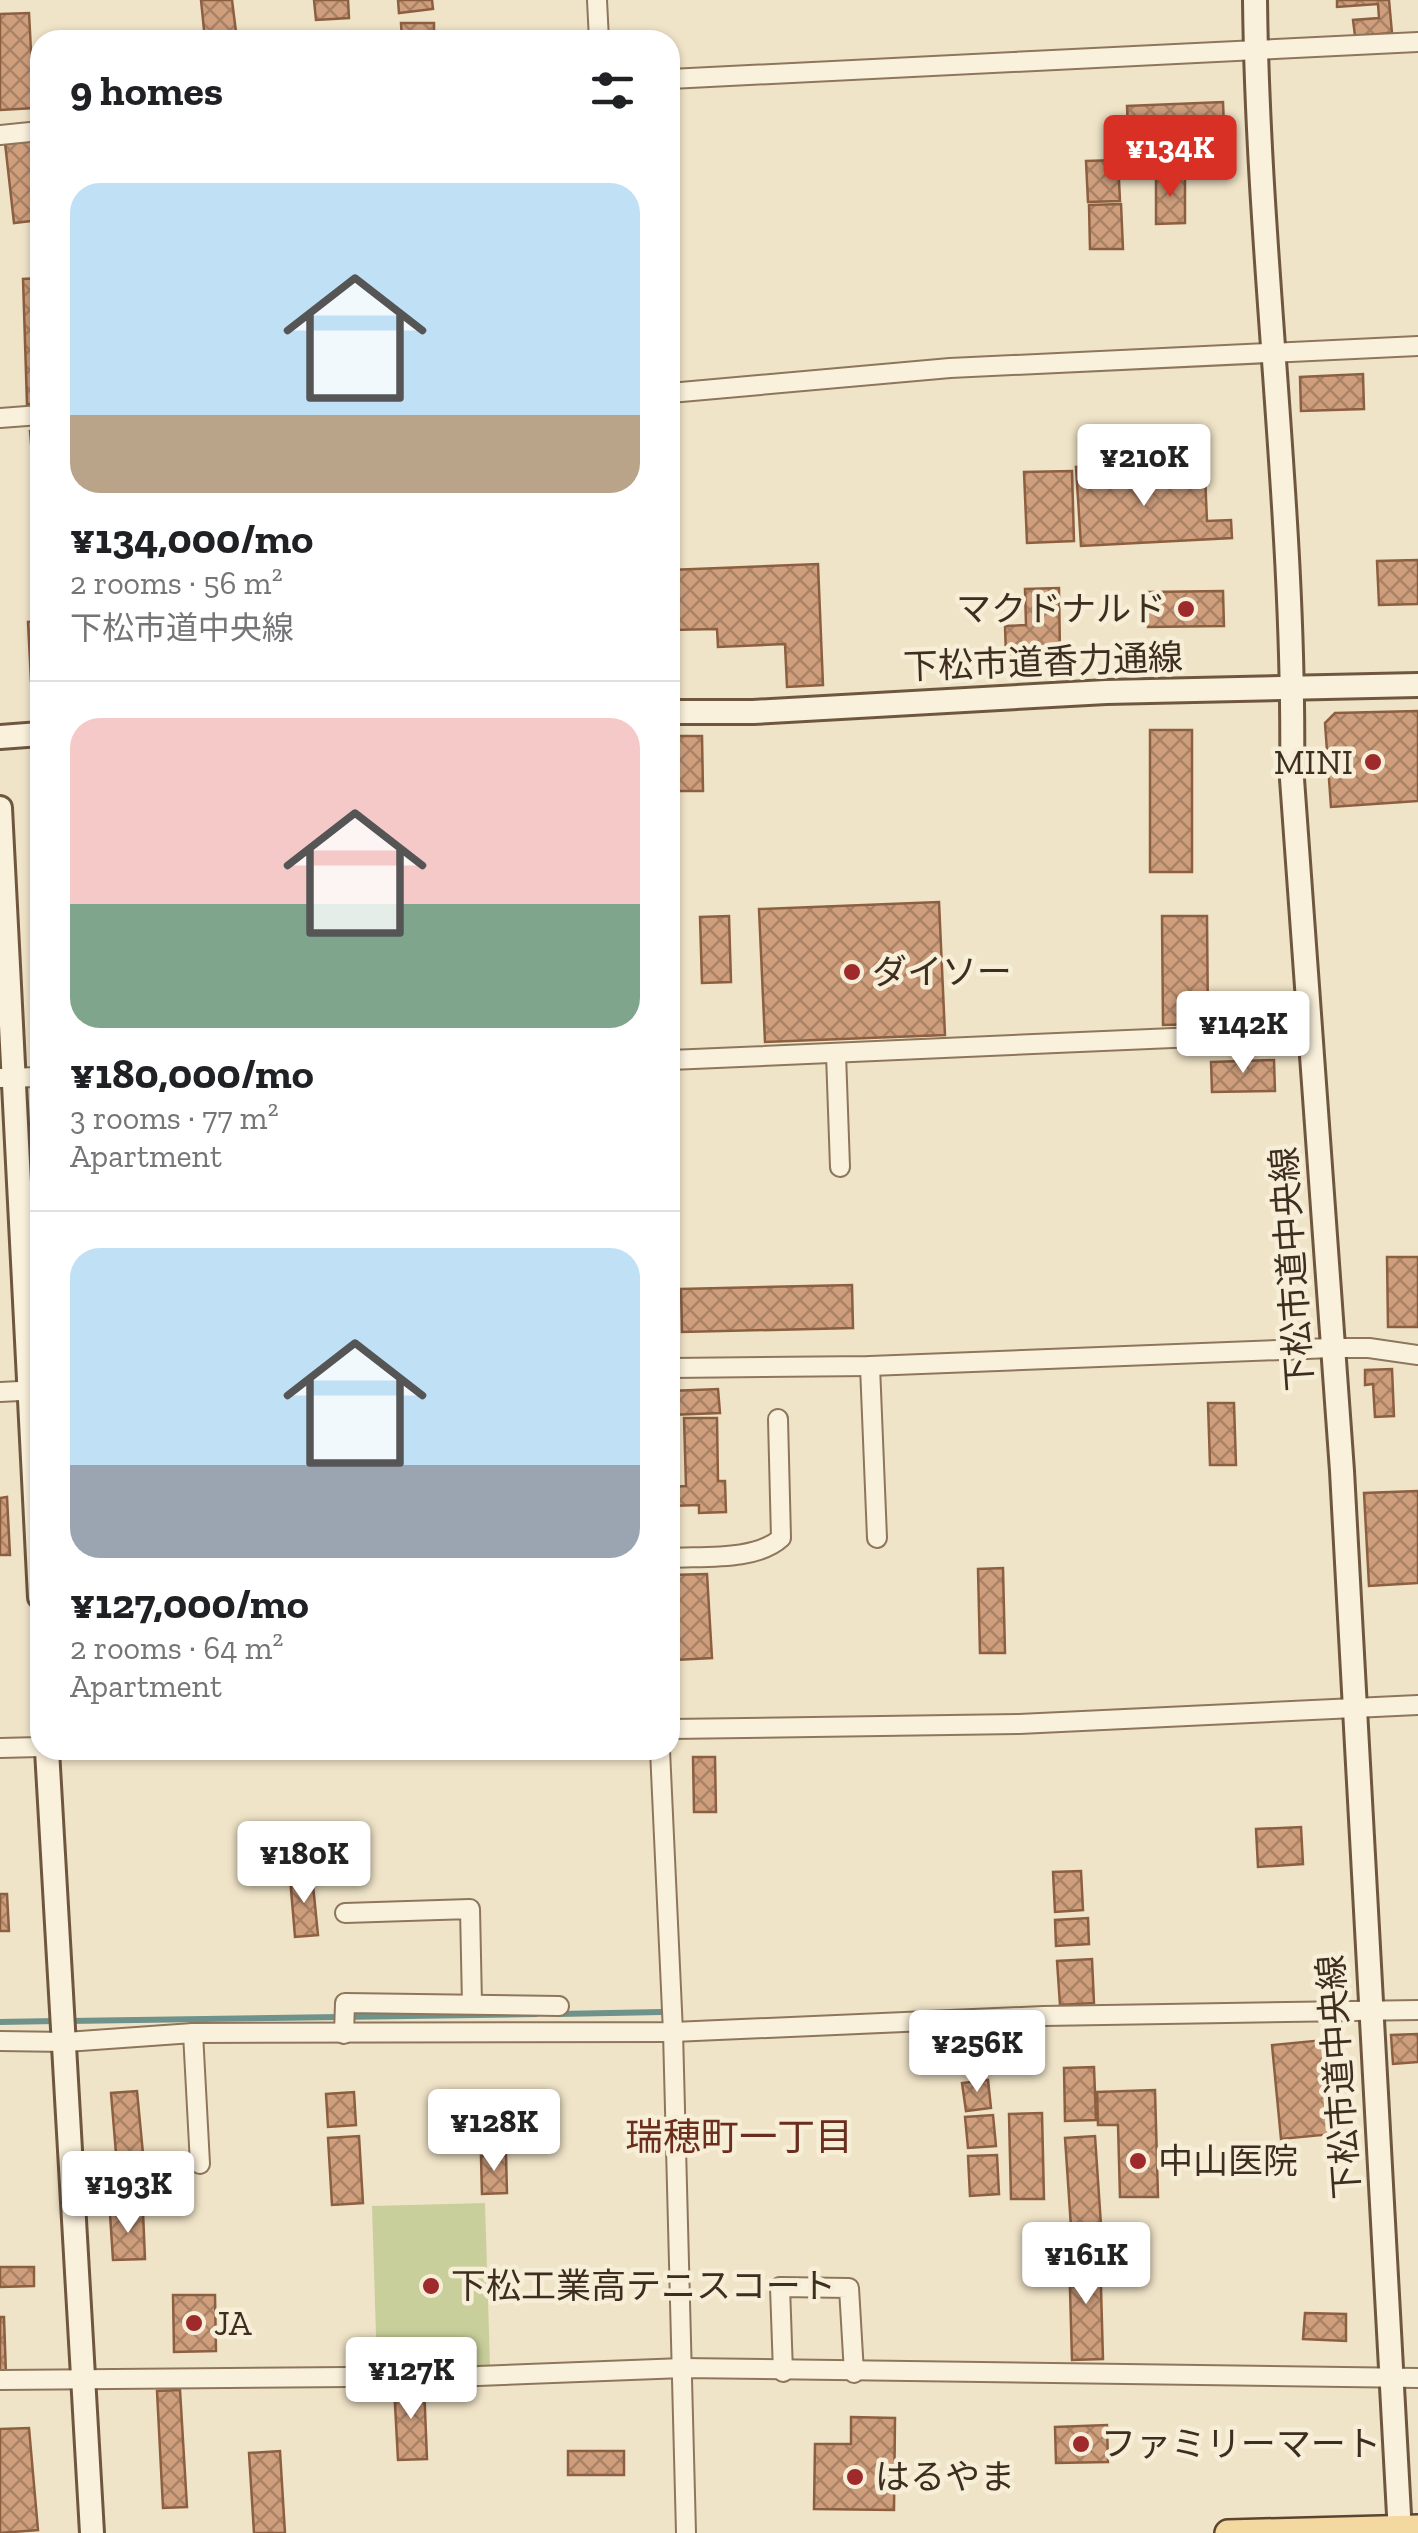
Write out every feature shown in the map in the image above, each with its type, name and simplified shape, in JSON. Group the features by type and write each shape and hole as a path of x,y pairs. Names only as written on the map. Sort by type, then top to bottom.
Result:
{"main road":[{"path":"1228,2533 1406,2530"}],"street":[{"path":"596,0 599,30"},
{"name":"下松市道中央線","path":"1255,0 1294,690 1292,778 1332,1348 1368,2010 1406,2530"},
{"path":"680,79 1418,42"},
{"path":"0,135 30,133"},
{"path":"680,392 950,368 1418,346"},
{"path":"0,418 30,416"},
{"name":"下松市道香力通線","path":"680,712 753,712 1106,692 1418,685"},
{"path":"0,737 30,735"},
{"path":"0,808 6,1077 30,1336"},
{"path":"680,1060 1310,1032"},
{"path":"836,1054 840,1167"},
{"path":"680,1368 870,1366 1332,1348 1369,1348 1418,1355"},
{"path":"870,1366 876,1538"},
{"path":"0,1392 30,1390"},
{"path":"680,1557 742,1554 770,1548 780,1538 778,1419"},
{"path":"680,1729 1019,1724 1418,1705"},
{"path":"0,1748 30,1747"},
{"path":"49,1760 92,2533"},
{"path":"660,1760 673,2032 686,2533"},
{"path":"345,1913 470,1909 472,2004"},
{"path":"344,2034 344,2003 559,2006"},
{"path":"0,2041 66,2042 193,2033 673,2032 1042,2016 1418,2010"},
{"path":"193,2033 200,2164"},
{"path":"784,2372 780,2288 849,2288 854,2373"},
{"path":"0,2380 478,2376 683,2368 1418,2378"}],"green space":[{"name":"下松工業高テニスコート","path":"485,2203 490,2365 377,2368 372,2206"}],"building":[{"path":"201,0 232,0 236,30 204,30"},
{"path":"314,0 348,0 349,18 316,20"},
{"path":"398,0 432,0 433,9 399,13"},
{"path":"1337,0 1389,0 1392,33 1355,36 1353,20 1379,18 1378,4 1337,7"},
{"path":"29,13 30,108 0,110 0,14"},
{"path":"401,23 434,23 434,30 401,30"},
{"path":"1223,102 1225,152 1129,156 1127,106"},
{"path":"30,142 30,221 14,223 5,143"},
{"path":"1118,160 1120,201 1088,202 1086,161"},
{"path":"1185,176 1185,223 1156,224 1156,177"},
{"path":"1121,204 1123,249 1090,249 1089,205"},
{"path":"23,279 30,279 30,404 27,404"},
{"path":"1363,374 1364,409 1301,411 1300,377"},
{"path":"1108,465 1109,479 1205,475 1207,521 1231,520 1232,538 1081,546 1076,467"},
{"path":"1072,471 1074,541 1027,543 1024,472"},
{"path":"1418,560 1418,604 1379,605 1377,561"},
{"path":"818,564 823,685 787,687 785,644 718,647 717,629 680,630 680,570"},
{"path":"1059,588 1060,655 1006,656 1005,626 1026,625 1025,589"},
{"name":"マクドナルド","path":"1223,591 1224,626 1148,627 1147,592"},
{"name":"MINI","path":"1418,711 1418,801 1331,807 1325,723 1335,713"},
{"path":"1150,730 1192,730 1192,872 1150,872"},
{"path":"680,736 702,736 703,791 680,791"},
{"name":"ダイソー","path":"939,902 945,1035 765,1042 759,909"},
{"path":"729,916 731,982 702,983 700,917"},
{"path":"1162,916 1207,916 1208,1024 1163,1025"},
{"path":"1274,1060 1275,1091 1212,1092 1211,1062"},
{"path":"1387,1257 1418,1257 1418,1327 1388,1327"},
{"path":"852,1285 853,1328 682,1332 681,1289"},
{"path":"1392,1369 1394,1416 1375,1417 1373,1384 1365,1385 1365,1370"},
{"path":"718,1389 720,1413 680,1415 680,1391"},
{"path":"1208,1403 1234,1403 1236,1465 1210,1465"},
{"path":"684,1418 717,1418 718,1481 725,1481 726,1512 699,1513 699,1505 680,1506 680,1486 686,1486"},
{"path":"1418,1491 1418,1583 1369,1586 1364,1493"},
{"path":"7,1497 10,1555 0,1555 0,1498"},
{"path":"1003,1568 1005,1653 980,1653 978,1569"},
{"path":"707,1574 712,1658 680,1660 680,1575"},
{"path":"693,1757 715,1757 716,1812 694,1812"},
{"path":"1301,1827 1303,1864 1258,1867 1256,1829"},
{"path":"1081,1871 1083,1910 1055,1912 1053,1872"},
{"path":"312,1875 318,1935 295,1937 290,1877"},
{"path":"0,1894 7,1894 9,1931 0,1931"},
{"path":"1088,1918 1089,1944 1056,1946 1055,1920"},
{"path":"1092,1959 1094,2003 1060,2005 1057,1961"},
{"path":"1418,2034 1418,2062 1393,2064 1391,2035"},
{"path":"1324,2040 1333,2134 1281,2139 1272,2045"},
{"path":"1094,2067 1096,2120 1065,2121 1064,2068"},
{"path":"988,2080 991,2108 966,2111 962,2083"},
{"name":"中山医院","path":"1155,2090 1158,2197 1120,2197 1118,2125 1098,2125 1097,2092"},
{"path":"137,2091 144,2164 117,2166 111,2093"},
{"path":"354,2092 356,2125 328,2127 326,2094"},
{"path":"503,2100 506,2150 477,2152 475,2101"},
{"path":"1042,2113 1044,2199 1011,2199 1009,2114"},
{"path":"993,2115 996,2146 968,2148 965,2117"},
{"path":"359,2136 363,2203 332,2205 328,2138"},
{"path":"1095,2136 1102,2240 1072,2242 1065,2138"},
{"path":"506,2155 507,2193 482,2194 481,2156"},
{"path":"997,2155 999,2194 970,2196 968,2156"},
{"path":"143,2212 145,2259 113,2260 110,2214"},
{"path":"1100,2254 1103,2359 1072,2360 1069,2255"},
{"path":"0,2267 34,2267 34,2286 0,2287"},
{"name":"JA","path":"173,2295 215,2295 216,2351 174,2352"},
{"path":"1305,2313 1346,2314 1346,2341 1303,2339"},
{"path":"0,2317 4,2317 6,2375 0,2375"},
{"path":"424,2385 427,2459 398,2460 394,2386"},
{"path":"180,2390 187,2507 163,2508 157,2391"},
{"name":"はるやま","path":"851,2417 895,2418 894,2510 814,2509 815,2444 851,2444"},
{"name":"ファミリーマート","path":"1107,2425 1108,2462 1056,2463 1055,2427"},
{"path":"29,2428 38,2530 0,2533 0,2429"},
{"path":"280,2451 285,2533 254,2533 249,2453"},
{"path":"568,2451 624,2451 624,2475 568,2475"}],"waterway":[{"path":"558,2014 662,2012"},
{"path":"68,2021 536,2014"},
{"path":"0,2022 56,2021"}],"place":[{"name":"マクドナルド","path":"1186,609"},
{"name":"MINI","path":"1373,762"},
{"name":"ダイソー","path":"852,972"},
{"name":"中山医院","path":"1138,2161"},
{"name":"下松工業高テニスコート","path":"431,2286"},
{"name":"JA","path":"194,2323"},
{"name":"ファミリーマート","path":"1081,2444"},
{"name":"はるやま","path":"855,2477"}],"district":[{"name":"瑞穂町一丁目","path":"739,2137"}]}
